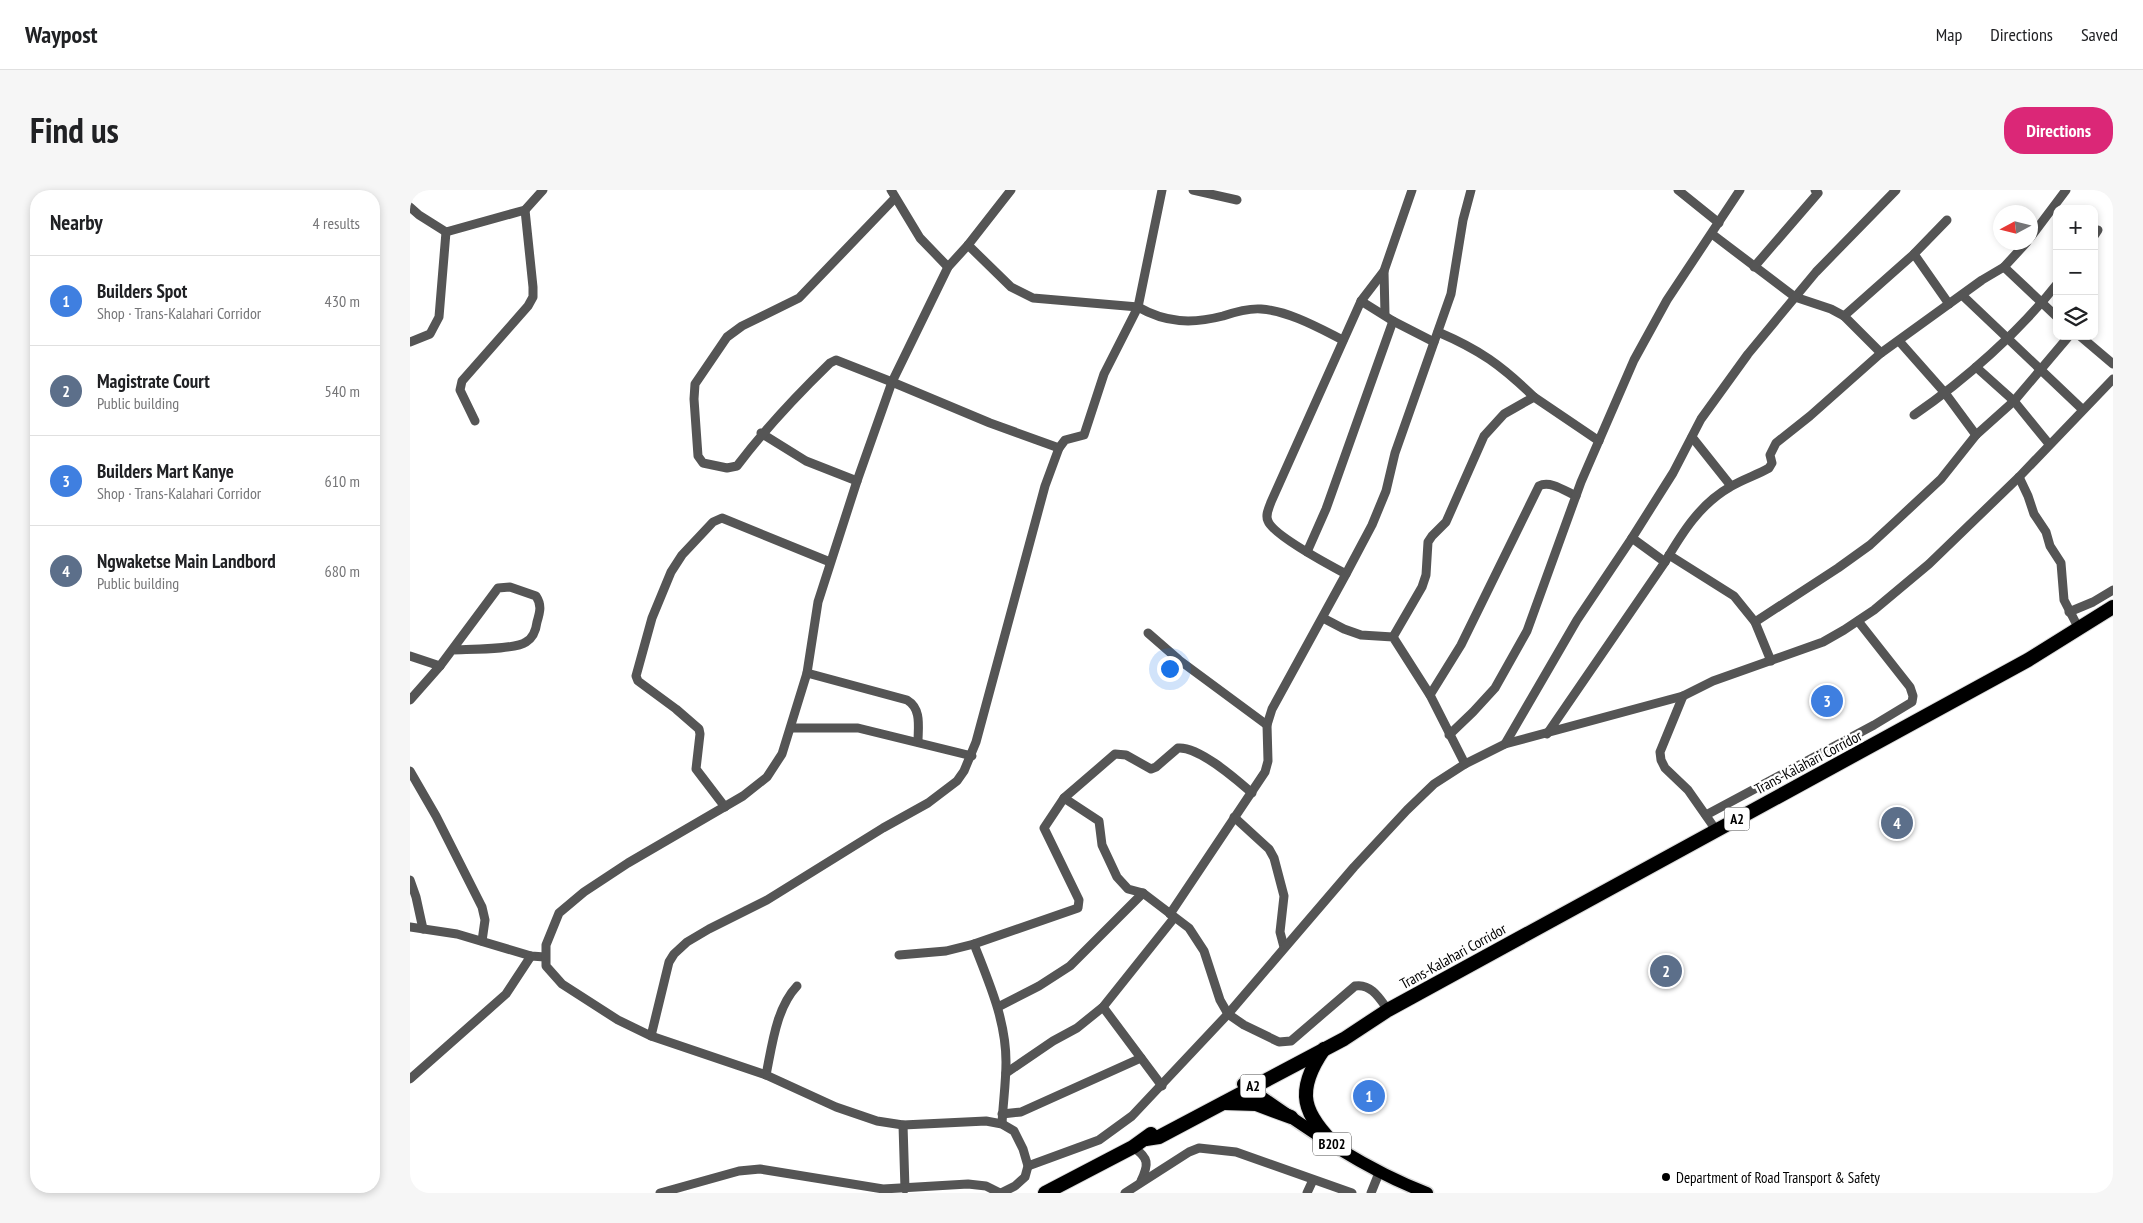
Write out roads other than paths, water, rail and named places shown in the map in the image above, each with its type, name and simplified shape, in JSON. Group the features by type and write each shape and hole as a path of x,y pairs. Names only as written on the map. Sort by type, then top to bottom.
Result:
{"highway":[{"name":"Trans-Kalahari Corridor","path":"1045,1193 1132,1147 1155,1131 1344,1039 1388,1010 2028,660 2079,630 2113,607"},
{"name":"Trans-Kalahari Corridor","path":"1146,1139 1159,1137 1341,1033 1358,1028"},
{"path":"1324,1049 1311,1069 1306,1098 1311,1116 1316,1125 1338,1148"},
{"path":"1221,1103 1256,1104 1291,1117"}],"main road":[{"name":"B202","path":"1246,1086 1338,1148 1379,1173 1427,1193"}],"street":[{"path":"410,207 446,232 525,210 543,190"},
{"path":"660,1193 738,1171 760,1170 883,1189 968,1184 986,1186 1000,1193 1015,1186 1024,1177 1028,1166 1023,1149 1014,1132 1002,1124 986,1121 903,1125 877,1121 836,1107 766,1075 651,1036 618,1020 562,984 546,966 545,957 546,945 559,913 584,892 628,863 755,788 767,777 782,754 807,673 818,602 857,480 892,382 948,267 968,245 1010,190"},
{"path":"651,1036 669,962 674,954 687,942 767,900 883,828 928,804 957,781 972,756 1048,475 1058,448 1066,440 1084,435 1104,374 1138,307 1162,190"},
{"path":"1193,190 1237,200"},
{"path":"1346,574 1307,552 1272,528 1267,516 1361,301 1384,271 1412,190"},
{"path":"1006,1073 1053,1041 1077,1028 1103,1007 1172,916 1262,776 1268,761 1267,725 1272,709 1372,525 1386,491 1394,454 1451,294 1463,220 1471,190"},
{"path":"1678,190 1719,223"},
{"path":"1448,735 1495,688 1527,630 1576,496 1619,392 1667,300 1740,190"},
{"path":"1505,744 1577,620 1632,538 1716,396 1794,297 1896,190"},
{"path":"2038,227 2066,190"},
{"path":"1754,267 1818,191"},
{"path":"948,267 920,238 893,194 799,298 742,326 727,338 695,384 694,399 698,456 704,463 727,468 737,466 761,433 833,361 838,361 946,406 1058,448"},
{"path":"474,421 460,390 462,381 528,306 533,297 534,287 525,210"},
{"path":"1844,316 1914,254 1947,220"},
{"path":"410,342 430,334 439,317 446,232"},
{"path":"1712,234 1794,297 1831,308 1844,316 1881,353"},
{"path":"968,245 1010,287 1032,298 1138,307 1160,318 1180,321 1202,320 1237,312 1262,309 1298,320 1343,340"},
{"path":"1547,734 1667,559 1676,542 1700,511 1731,486 1769,468 1772,462 1770,455 1776,442 1810,416 1881,353 2004,267 2020,250"},
{"path":"1914,254 1949,304"},
{"path":"2004,267 2053,314"},
{"path":"1307,552 1326,510 1389,318 1384,271"},
{"path":"1914,415 1945,394 1976,368 2042,304 2053,289"},
{"path":"1962,295 2082,409"},
{"path":"1361,301 1434,342"},
{"path":"1438,332 1481,353 1502,367 1534,397 1599,441"},
{"path":"1899,340 1945,394 1976,435"},
{"path":"1755,622 1870,546 1941,479 1976,435 2014,401 2066,340"},
{"path":"2085,340 2113,364"},
{"path":"1976,368 2014,401 2049,444"},
{"path":"1028,1166 1100,1140 1132,1116 1228,1014 1284,947 1407,810 1434,784 1465,764 1505,744 1683,696 1712,682 1823,642 1874,610 1929,564 2019,477 2082,409 2113,379"},
{"path":"1393,637 1422,586 1426,575 1428,542 1446,522 1484,436 1504,414 1534,397"},
{"path":"761,433 806,460 857,480"},
{"path":"1692,437 1731,486"},
{"path":"2019,477 2034,514 2046,532 2050,546 2060,563 2064,600 2079,630"},
{"path":"1430,695 1461,645 1539,486 1550,484 1576,496"},
{"path":"725,807 696,769 698,729 636,679 636,672 652,618 671,572 682,555 713,522 722,518 830,562"},
{"path":"1632,538 1734,596 1755,622 1771,660"},
{"path":"410,700 440,666 498,588 510,587 531,592 540,602 537,625 532,636 525,643 515,647 452,650"},
{"path":"2069,612 2093,602 2113,590"},
{"path":"1323,618 1361,635 1393,637"},
{"path":"1706,815 1874,725 1912,702 1913,696 1910,687 1858,621"},
{"path":"1148,633 1179,660 1267,725"},
{"path":"1393,637 1430,695 1448,735 1465,764"},
{"path":"410,656 440,666"},
{"path":"807,673 908,700 914,704 917,711 918,742"},
{"path":"1683,696 1660,752 1661,760 1665,768 1688,790 1716,830"},
{"path":"791,728 858,728 972,756"},
{"path":"899,955 946,951 974,944 1078,908 1079,900 1044,828 1064,798 1115,754 1126,755 1151,769 1178,748 1192,750 1226,770 1252,793"},
{"path":"410,771 436,816 482,907 485,920 482,941"},
{"path":"1064,798 1099,821 1102,845 1117,877 1128,889 1143,893 1189,928 1204,951 1220,1000 1228,1014 1244,1025 1284,1043 1291,1041 1355,986 1367,987 1388,1010"},
{"path":"1234,817 1269,849 1274,858 1284,896 1280,932 1284,947"},
{"path":"410,880 423,928"},
{"path":"998,1007 1038,986 1070,966 1143,893"},
{"path":"410,927 440,930 531,956 545,957"},
{"path":"974,944 998,1007 1005,1041 1006,1073 1002,1124"},
{"path":"410,1080 506,994 531,956"},
{"path":"766,1075 779,1020 797,986"},
{"path":"1103,1007 1162,1086"},
{"path":"1002,1114 1021,1112 1141,1058"},
{"path":"903,1125 905,1189"},
{"path":"1132,1147 1142,1154 1146,1160 1147,1165 1141,1183"},
{"path":"1125,1193 1189,1152 1199,1148 1236,1152 1270,1162 1313,1180 1352,1193"},
{"path":"1371,1193 1379,1173"},
{"path":"1307,1193 1313,1180"},
{"path":"864,1193 883,1189"}],"place":[{"name":"Builders Mart Kanye","path":"1827,701"},
{"name":"Ngwaketse Main Landbord","path":"1897,823"},
{"name":"Magistrate Court","path":"1666,971"},
{"name":"Builders Spot","path":"1369,1096"},
{"name":"Department of Road Transport & Safety","path":"1666,1177"}]}
